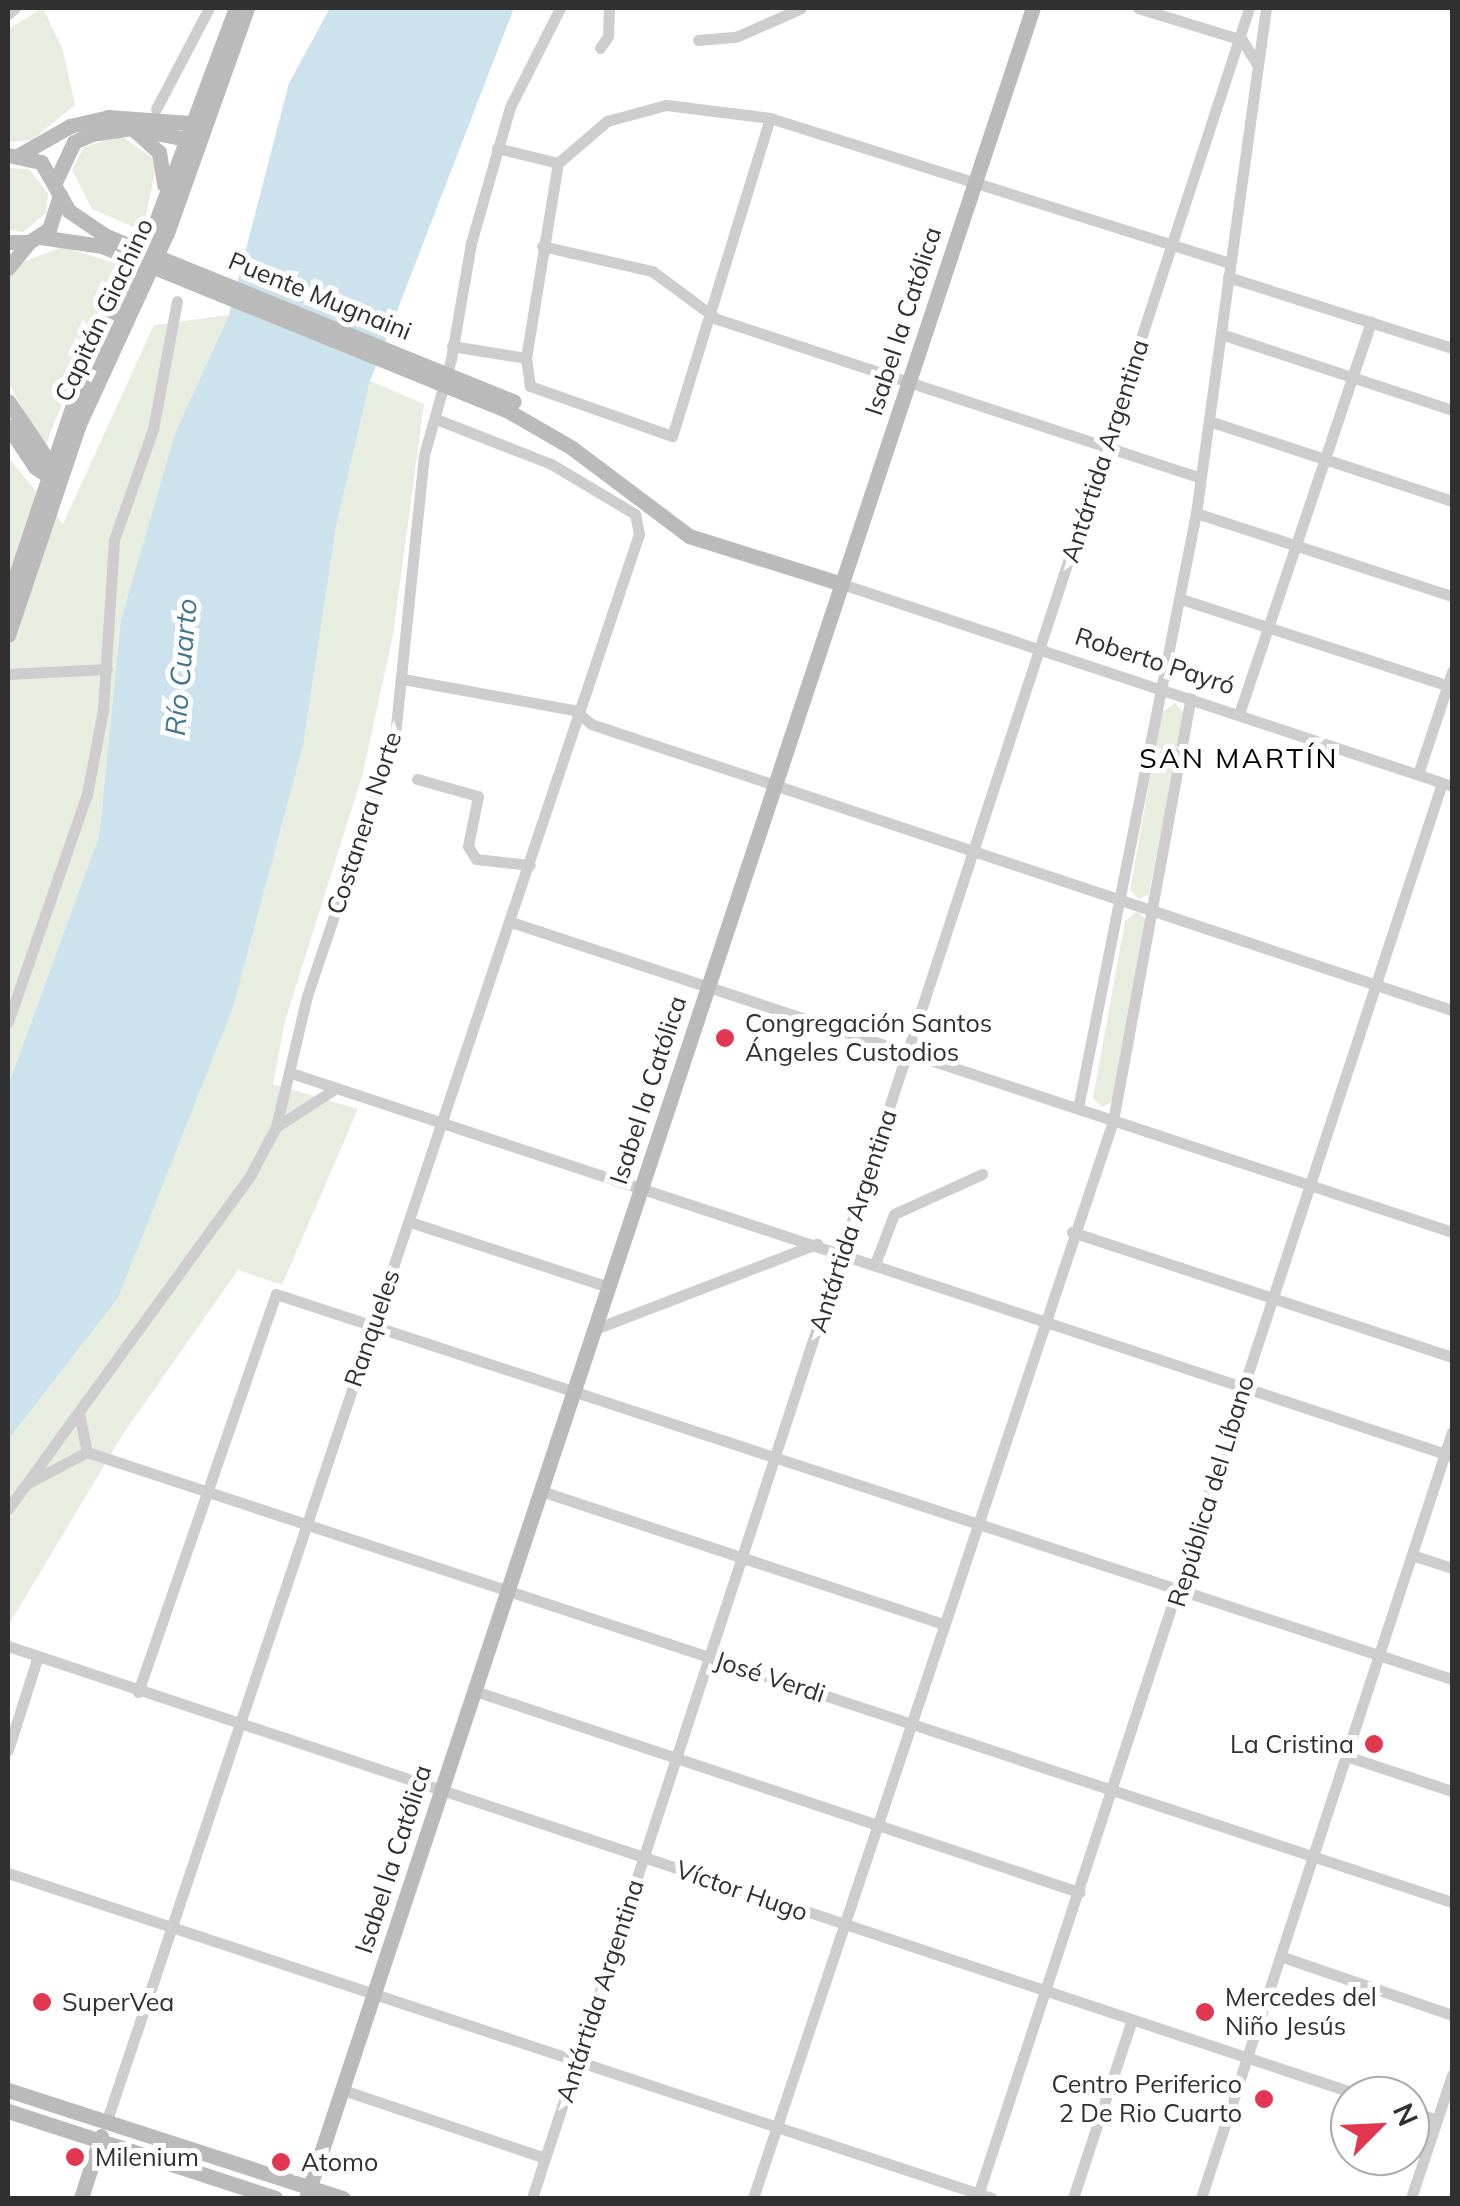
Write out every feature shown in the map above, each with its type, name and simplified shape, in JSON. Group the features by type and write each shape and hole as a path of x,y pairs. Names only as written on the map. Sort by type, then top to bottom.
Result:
{"main road":[{"path":"192,132 236,8"},
{"name":"Capitán Giachino","path":"8,635 74,402 247,8"},
{"name":"Isabel la Católica","path":"308,2193 1033,8"},
{"path":"10,155 70,126 108,117 192,132"},
{"path":"8,268 55,221 58,185 74,142 132,128 192,132"},
{"path":"132,128 164,162 154,227"},
{"name":"Capitán Giachino","path":"8,599 90,396 182,198 192,132"},
{"path":"10,155 41,162 80,222 104,241"},
{"path":"8,242 104,241"},
{"name":"Puente Mugnaini","path":"104,241 512,407"},
{"path":"8,401 55,477"},
{"name":"Roberto Payró","path":"512,407 597,453 670,514 842,584"},
{"path":"8,426 55,477"},
{"path":"8,2090 308,2193 343,2198"},
{"path":"8,2111 275,2198"},
{"path":"81,2198 106,2123"}],"street":[{"path":"8,14 15,8"},
{"path":"156,109 208,8"},
{"name":"Costanera Norte","path":"8,1509 251,1174 276,1127 306,996 395,735 420,484 498,148 510,107 560,8"},
{"path":"600,48 608,36 608,8"},
{"path":"698,40 736,37 801,8"},
{"path":"1138,8 1242,40 1257,64"},
{"name":"Antártida Argentina","path":"532,2198 1171,243 1242,40 1249,8"},
{"path":"1078,1108 1196,512 1266,8"},
{"path":"770,118 672,436 536,390 526,378 526,358 558,163 607,121 647,108 687,104 770,118 1171,243 1228,270 1452,348"},
{"path":"498,148 558,163"},
{"path":"542,246 652,271 708,314 1201,478"},
{"path":"8,1022 88,794 107,669 114,540 154,430 177,302"},
{"path":"1238,714 1271,628 1371,322"},
{"path":"1221,334 1452,410"},
{"path":"452,346 526,358"},
{"name":"Ranqueles","path":"106,2123 639,534 635,514 552,464 436,419"},
{"path":"1208,421 1452,501"},
{"path":"1196,512 1452,596"},
{"name":"Roberto Payró","path":"842,584 1447,784"},
{"path":"1181,599 1450,687"},
{"path":"8,674 107,669"},
{"path":"1418,774 1452,672"},
{"path":"403,679 511,694 581,715 775,784 1452,1010"},
{"path":"753,2198 1072,1232 1114,1121 1191,698"},
{"path":"416,779 478,796 468,846 476,859 530,865"},
{"name":"República del Líbano","path":"983,2197 1045,1992 1182,1589 1243,1386 1376,984 1447,784"},
{"path":"511,922 908,1056 1452,1232"},
{"path":"291,1073 1449,1455"},
{"path":"276,1127 336,1088"},
{"path":"875,1264 894,1214 982,1174"},
{"path":"410,1222 609,1287"},
{"path":"1072,1232 1452,1357"},
{"path":"595,1329 816,1244"},
{"path":"138,1692 276,1294 1452,1679"},
{"path":"26,1484 88,1452 79,1412"},
{"path":"1200,2198 1412,1555 1449,1455 1452,1432"},
{"name":"José Verdi","path":"88,1452 1452,1902"},
{"path":"541,1490 944,1624"},
{"path":"1412,1555 1452,1568"},
{"name":"Víctor Hugo","path":"8,1646 37,1660 1330,2086"},
{"path":"8,1750 37,1660"},
{"path":"475,1691 1079,1892"},
{"path":"1346,1756 1452,1791"},
{"path":"8,1872 983,2197"},
{"path":"1280,1956 1452,2015"},
{"path":"1072,2198 1131,2022"},
{"path":"1411,2198 1452,2075"},
{"path":"342,2090 546,2158"},
{"path":"1430,2117 1438,2120"}],"shaded area":[{"path":"43,8 63,50 75,105 32,140 8,142 8,29"},
{"path":"121,136 157,161 143,231 92,209 72,170 84,147"},
{"path":"8,168 29,169 48,193 46,213 23,232 8,230"},
{"path":"63,247 117,264 44,449 8,382 8,279 25,261"},
{"path":"229,315 175,433 121,619 99,836 8,1084 8,457 63,524 154,325"},
{"path":"370,381 424,404 393,635 363,773 285,1021 273,1084 358,1109 282,1285 238,1270 123,1434 8,1626 8,1440 118,1298 233,1008 303,746 336,527"},
{"path":"1175,703 1184,713 1149,894 1139,899 1130,890 1162,712"},
{"path":"1137,911 1147,921 1112,1102 1102,1107 1093,1098 1125,921"}],"water":[{"name":"Río Cuarto","path":"330,8 514,8 370,381 336,527 303,746 233,1008 118,1298 8,1440 8,1085 99,836 121,619 175,433 229,315 289,83"}],"place":[{"name":"Congregación Santos Ángeles Custodios","path":"725,1038"},
{"name":"La Cristina","path":"1374,1744"},
{"name":"SuperVea","path":"42,2002"},
{"name":"Mercedes del Niño Jesús","path":"1205,2012"},
{"name":"Centro Periferico 2 De Rio Cuarto","path":"1264,2099"},
{"name":"Milenium","path":"75,2157"},
{"name":"Atomo","path":"281,2162"}],"district":[{"name":"SAN MARTÍN","path":"1239,758"}]}
